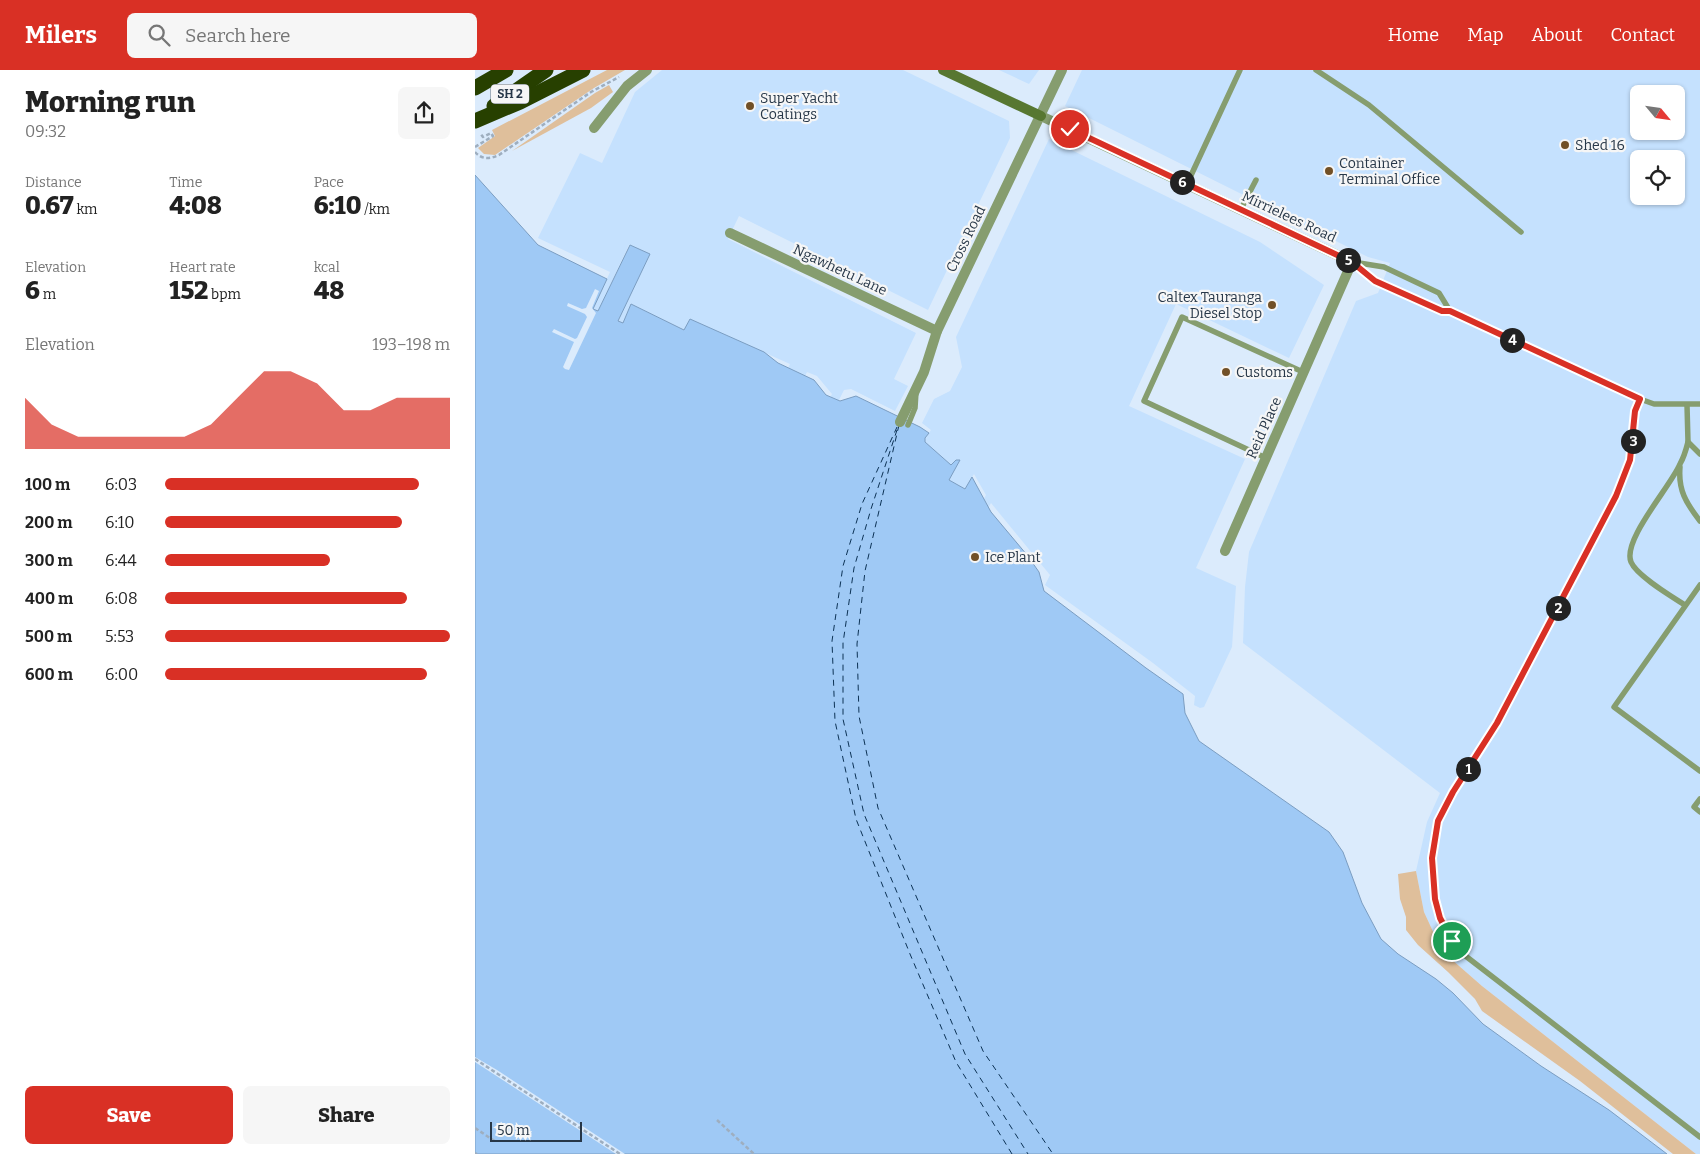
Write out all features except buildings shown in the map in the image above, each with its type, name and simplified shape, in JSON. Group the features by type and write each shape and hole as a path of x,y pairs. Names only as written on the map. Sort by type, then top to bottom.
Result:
{"highway":[{"name":"SH 2","path":"475,88 507,70"},
{"name":"SH 2","path":"477,124 546,70"},
{"path":"477,124 583,70"}],"main road":[{"name":"Mirrielees Road","path":"943,70 1041,116"}],"street":[{"path":"594,128 627,86 647,70"},
{"name":"Cross Road","path":"904,423 916,388 924,372 937,331 1062,70"},
{"name":"Mirrielees Road","path":"1041,116 1352,262"},
{"name":"Ngawhetu Lane","path":"730,233 937,331"},
{"name":"Reid Place","path":"1225,551 1352,262"}],"lane":[{"path":"1187,184 1241,70"},
{"path":"1316,70 1369,106 1521,232"},
{"path":"1241,209 1256,180"},
{"path":"1352,262 1384,267 1439,293 1450,311"},
{"path":"1352,262 1375,281 1442,311 1450,311 1640,399 1653,404 1700,404"},
{"path":"1266,458 1144,401 1182,318 1303,372"},
{"path":"1640,399 1635,411 1630,460 1616,496 1497,723 1449,799 1438,821 1432,858 1433,880 1435,899 1443,923 1452,941 1463,954 1700,1137"},
{"path":"1685,605 1638,572 1631,563 1629,553 1646,516 1680,465 1688,442 1687,405"},
{"path":"1688,442 1700,454"},
{"path":"1680,465 1679,482 1683,495 1700,521"},
{"path":"1700,585 1614,706 1700,771"},
{"path":"1700,798 1694,807 1700,812"}],"path":[{"path":"475,152 483,158 499,155 591,92 622,76"},
{"path":"475,147 493,136 491,132 483,137 477,124"},
{"path":"475,1059 620,1154"},
{"path":"717,1120 754,1154"},
{"path":"476,1130 496,1142"}],"shaded area":[{"path":"607,70 625,70 594,88 495,155 484,154 478,148 495,136 492,130"},
{"path":"662,70 903,70 1009,121 1010,138 928,310 739,216 728,239 916,333 894,379 908,386 895,411 851,389 844,390 832,414 834,415 833,418 840,421 837,427 757,389 758,386 777,394 790,364 690,319 685,330 631,304 623,323 618,321 649,254 629,245 598,311 593,309 610,272 538,238 580,153 602,163 635,92","holes":["807,372 817,376 832,394 825,407 812,401 808,410 792,402"]},
{"path":"999,70 1039,70 1029,84"},
{"path":"1082,70 1700,70 1700,1154 1696,1154 1482,986 1442,951 1424,912 1416,871 1427,822 1440,793 1243,643 1245,587 1249,552 1356,301 1378,293 1390,263 1368,257 1065,106"},
{"path":"609,85 613,92 591,108 512,151 595,93"},
{"path":"1049,139 1260,242 1324,285 1289,358 1176,304 1129,406 1245,459 1196,568 1236,586 1232,647 1204,707 1200,708 1194,705 1195,696 1153,663 1045,585 1050,575 991,503 976,530 966,533 986,495 974,474 965,489 949,480 951,465 925,442 925,438 931,430 922,423 934,399 950,391 962,367 956,337"},
{"path":"475,175 538,245 607,279 593,309 598,311 630,245 650,254 618,321 623,323 631,304 684,330 690,319 764,352 778,363 814,380 826,395 840,401 856,396 929,433 925,438 925,442 951,465 956,460 960,460 949,480 965,489 972,477 991,512 1039,572 1044,591 1183,694 1185,713 1199,741 1329,832 1343,852 1362,903 1381,939 1398,954 1436,979 1453,993 1483,1024 1541,1066 1609,1110 1667,1154 475,1154"},
{"path":"1416,871 1424,912 1442,951 1482,986 1696,1154 1673,1154 1580,1081 1482,1011 1475,999 1418,945 1406,930 1406,917 1400,899 1398,874"}],"pier":[{"path":"595,289 599,291 592,308 596,313 569,370 565,369 563,367 574,342 552,332 554,329 575,339 577,338 587,317 585,314 567,306 568,303 582,309 586,308"},
{"path":"475,1057 625,1154 616,1154 475,1062"}],"ferry route":[{"path":"899,425 865,571 857,644 859,716 878,808 983,1051 1053,1154"},
{"path":"897,427 862,504 843,566 832,641 835,721 856,819 910,954 956,1062 1012,1154"},
{"path":"897,430 854,568 843,643 843,719 864,814 965,1054 1028,1154"}],"place":[{"name":"Super Yacht Coatings","path":"750,106"},
{"name":"Shed 16","path":"1565,145"},
{"name":"Container Terminal Office","path":"1329,171"},
{"name":"Caltex Tauranga Diesel Stop","path":"1272,305"},
{"name":"Customs","path":"1226,372"},
{"name":"Ice Plant","path":"975,557"}],"route":[{"path":"1070,129 1352,262 1375,281 1442,311 1450,311 1640,399 1635,411 1630,460 1616,496 1497,723 1445,805 1438,821 1432,858 1435,899 1440,918 1452,941"}]}
